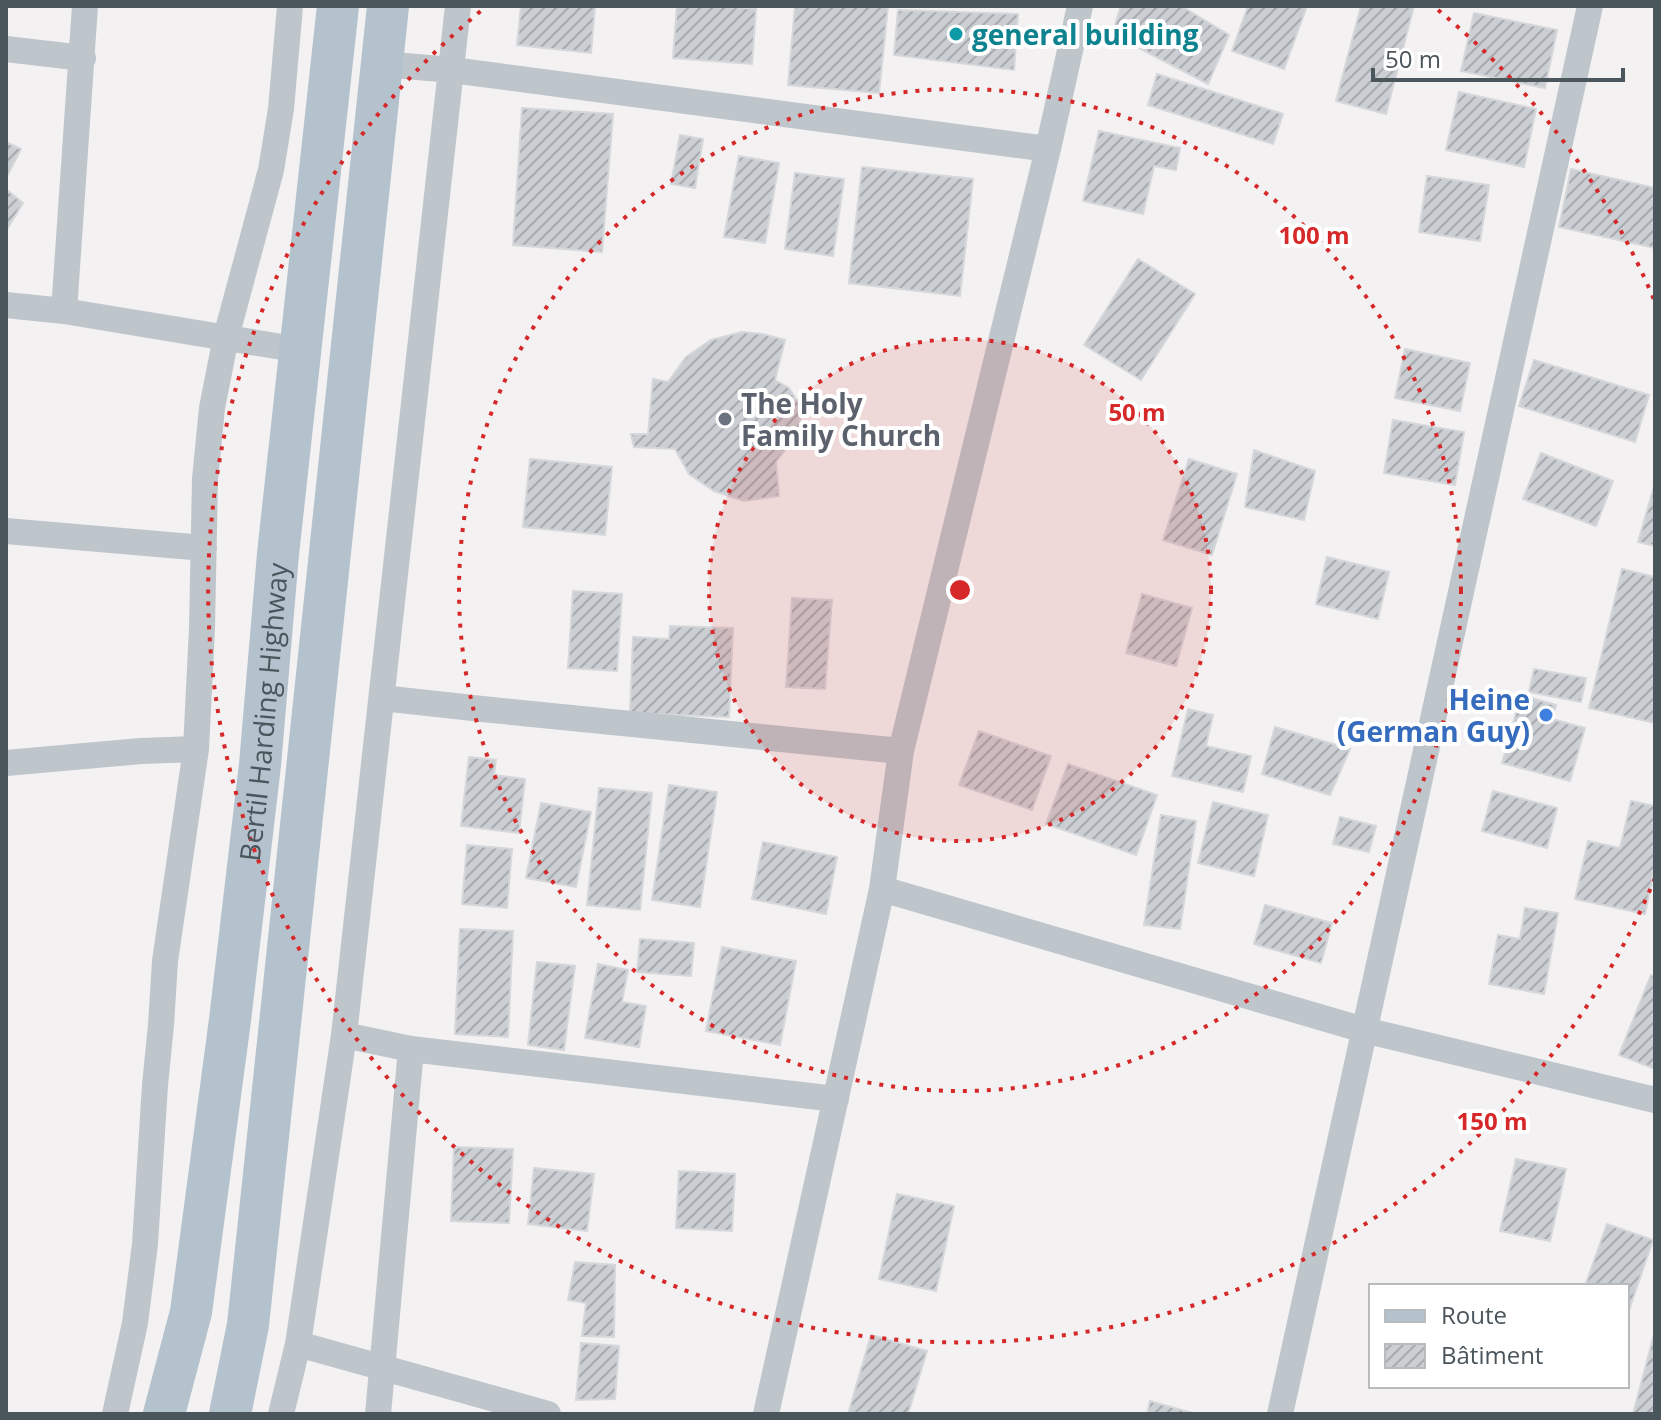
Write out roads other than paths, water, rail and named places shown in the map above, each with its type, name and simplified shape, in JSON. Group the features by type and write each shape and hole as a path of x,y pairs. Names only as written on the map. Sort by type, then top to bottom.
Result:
{"main road":[{"name":"Bertil Harding Highway","path":"164,1414 191,1312 230,1020 260,765 278,554 338,6"},
{"name":"Bertil Harding Highway","path":"230,1414 248,1325 388,6"}],"street":[{"path":"64,311 85,6"},
{"path":"115,1414 135,1323 145,1244 165,961 196,749 205,479 212,408 226,337 271,170 281,109 290,6"},
{"path":"281,1414 298,1344 344,1035 458,6"},
{"path":"766,1414 882,889 901,751 1080,6"},
{"path":"1280,1414 1590,6"},
{"path":"6,49 83,58"},
{"path":"382,64 452,70 1048,149"},
{"path":"6,305 64,311 300,350"},
{"path":"6,531 204,548"},
{"path":"382,698 901,751"},
{"path":"6,763 196,749"},
{"path":"882,889 1364,1030 1655,1100"},
{"path":"344,1035 411,1049 836,1099"},
{"path":"378,1414 411,1049"},
{"path":"298,1344 548,1414"}],"place":[{"name":"general building","path":"956,34"},
{"name":"The Holy Family Church","path":"725,419"},
{"name":"Heine (German Guy)","path":"1546,715"}]}
